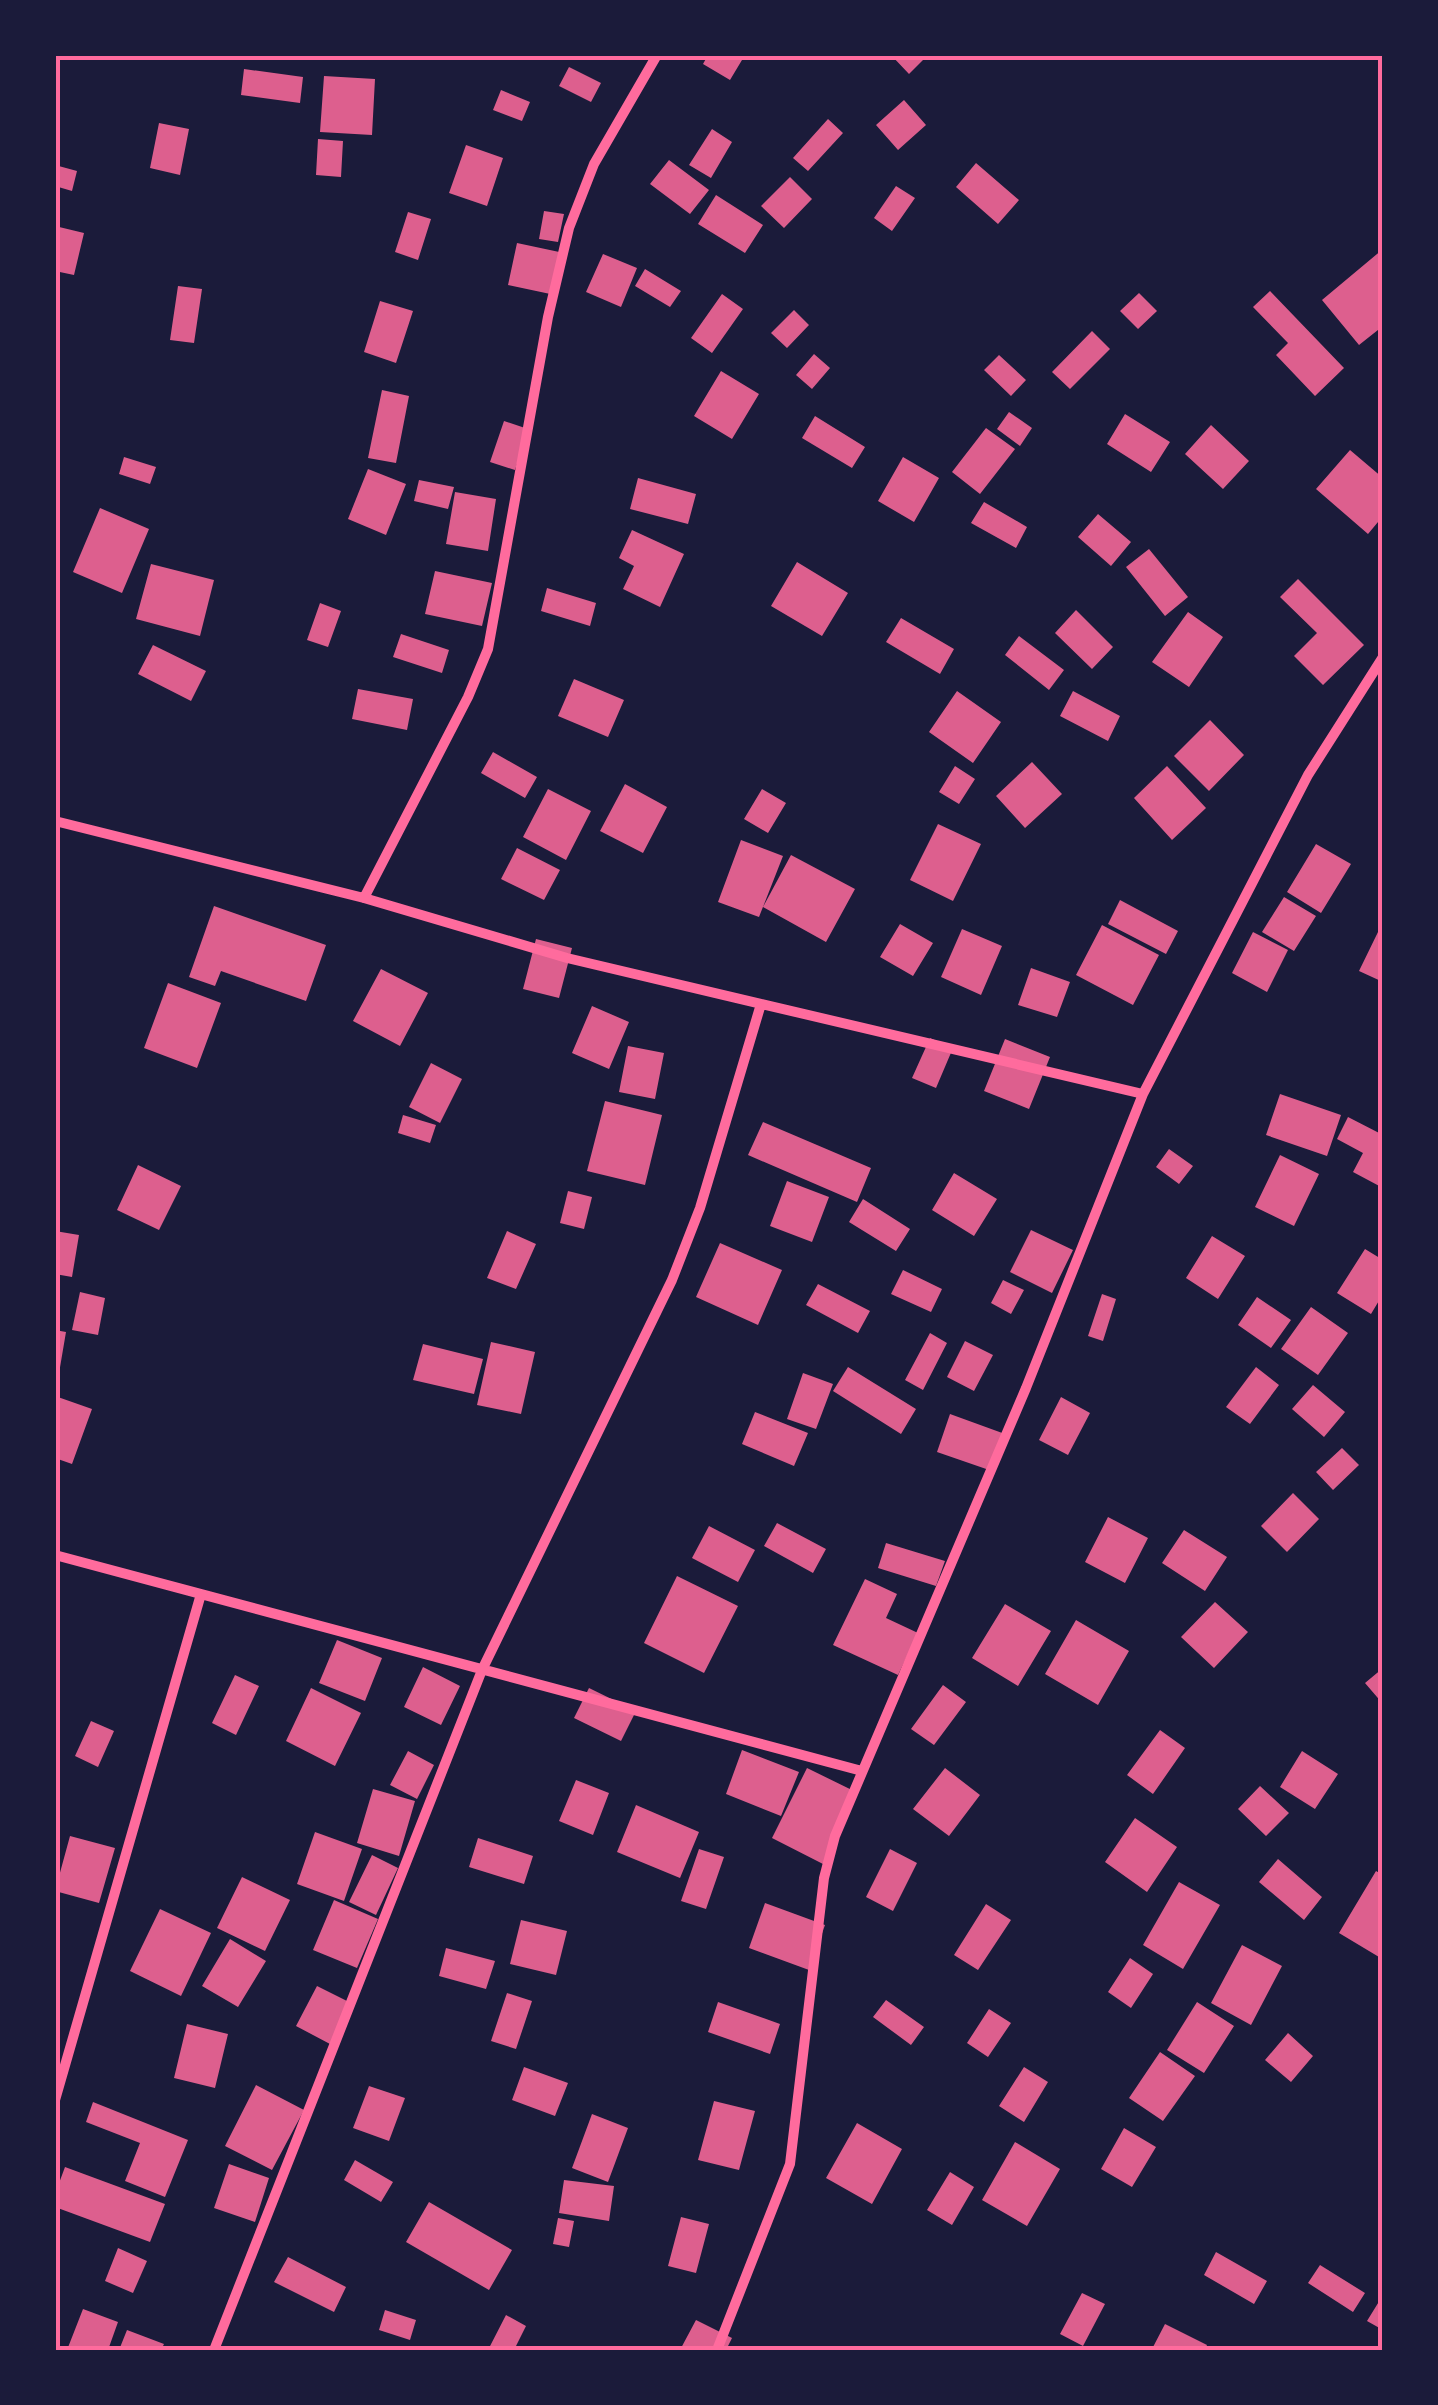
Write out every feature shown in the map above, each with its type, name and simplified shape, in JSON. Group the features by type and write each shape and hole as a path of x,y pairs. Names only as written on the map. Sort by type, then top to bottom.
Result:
{"street":[{"path":"364,898 468,698 488,650 548,318 569,228 594,164 657,55"},
{"path":"717,2350 790,2164 824,1878 835,1836 1026,1388 1144,1094 1308,775 1383,657"},
{"path":"55,821 364,898 568,958 1144,1094"},
{"path":"214,2350 482,1670 672,1280 700,1208 762,1004"},
{"path":"55,1555 862,1771"},
{"path":"55,2100 202,1594"}],"building":[{"path":"708,55 745,55 730,80 703,64"},
{"path":"891,55 928,55 909,74"},
{"path":"569,67 601,83 591,102 559,86"},
{"path":"244,69 303,77 300,103 241,95"},
{"path":"324,76 375,79 372,135 320,132"},
{"path":"501,90 530,102 522,121 493,110"},
{"path":"904,100 926,125 898,150 876,125"},
{"path":"828,119 843,133 808,171 793,158"},
{"path":"159,123 189,129 180,175 150,168"},
{"path":"712,129 732,142 711,178 689,165"},
{"path":"318,139 343,141 341,177 316,175"},
{"path":"466,145 503,158 487,206 449,193"},
{"path":"669,160 709,190 690,214 650,184"},
{"path":"976,163 1019,200 998,224 956,187"},
{"path":"55,165 77,171 72,191 55,186"},
{"path":"790,177 812,199 784,228 761,206"},
{"path":"896,186 915,198 892,231 874,218"},
{"path":"716,195 763,225 745,253 698,224"},
{"path":"544,211 564,214 558,242 539,239"},
{"path":"408,212 431,219 418,260 395,252"},
{"path":"55,226 84,233 74,275 55,271"},
{"path":"517,243 564,253 555,295 508,285"},
{"path":"1383,249 1383,326 1359,345 1322,300"},
{"path":"603,254 637,268 621,307 586,292"},
{"path":"645,269 681,291 670,307 635,286"},
{"path":"178,286 202,289 194,343 170,340"},
{"path":"1270,291 1344,368 1315,396 1276,355 1288,343 1253,307"},
{"path":"1139,293 1157,311 1138,329 1120,311"},
{"path":"722,294 743,309 712,353 691,338"},
{"path":"380,301 413,311 396,363 364,352"},
{"path":"794,310 809,325 787,348 771,333"},
{"path":"1092,331 1110,349 1070,389 1052,372"},
{"path":"814,354 830,368 812,389 796,375"},
{"path":"999,355 1026,380 1011,396 984,370"},
{"path":"721,371 759,394 732,439 694,416"},
{"path":"382,390 409,396 396,463 368,458"},
{"path":"1009,412 1032,428 1020,446 997,429"},
{"path":"1125,414 1170,442 1151,472 1107,444"},
{"path":"815,416 865,447 852,468 802,438"},
{"path":"504,421 528,429 515,470 490,462"},
{"path":"1211,425 1249,461 1223,489 1185,454"},
{"path":"986,428 1015,449 980,494 952,472"},
{"path":"1350,450 1383,478 1383,516 1368,534 1316,489"},
{"path":"124,457 156,467 150,484 119,474"},
{"path":"903,457 939,478 914,522 878,501"},
{"path":"368,469 406,484 386,535 348,519"},
{"path":"638,478 696,494 688,524 630,509"},
{"path":"419,480 454,487 448,509 414,501"},
{"path":"455,492 496,499 488,551 446,544"},
{"path":"984,502 1027,527 1016,548 971,523"},
{"path":"100,508 149,529 122,593 73,572"},
{"path":"1098,514 1131,542 1111,566 1078,537"},
{"path":"632,530 684,554 660,607 623,589 634,566 619,558"},
{"path":"1149,549 1188,597 1165,616 1126,567"},
{"path":"797,562 848,593 822,636 771,606"},
{"path":"151,564 214,580 200,636 136,619"},
{"path":"435,571 492,583 482,626 425,614"},
{"path":"1298,579 1364,645 1323,685 1294,656 1317,633 1280,597"},
{"path":"547,588 596,603 590,626 541,611"},
{"path":"320,603 341,611 328,647 307,640"},
{"path":"1076,610 1113,647 1092,669 1055,633"},
{"path":"1188,612 1223,637 1189,687 1152,662"},
{"path":"901,618 954,649 940,674 886,642"},
{"path":"401,634 449,650 442,673 393,657"},
{"path":"1019,636 1064,670 1049,690 1005,655"},
{"path":"153,645 206,671 191,701 138,674"},
{"path":"574,679 624,700 608,737 558,716"},
{"path":"358,689 413,699 407,730 352,719"},
{"path":"957,691 1001,722 973,763 929,732"},
{"path":"1073,691 1120,716 1108,741 1060,716"},
{"path":"1210,720 1244,755 1209,791 1174,756"},
{"path":"493,752 537,777 525,798 481,773"},
{"path":"1032,762 1062,794 1025,828 996,796"},
{"path":"955,766 975,779 959,804 939,792"},
{"path":"1167,766 1206,808 1172,840 1134,798"},
{"path":"625,784 667,807 643,853 600,831"},
{"path":"548,789 591,811 566,860 523,837"},
{"path":"762,789 786,803 768,833 744,819"},
{"path":"938,824 981,844 953,901 910,880"},
{"path":"741,840 783,856 759,917 718,902"},
{"path":"1316,844 1351,864 1321,913 1287,892"},
{"path":"517,848 560,870 544,900 501,879"},
{"path":"791,855 855,889 826,942 763,907"},
{"path":"1284,897 1316,916 1294,951 1262,932"},
{"path":"1120,900 1178,931 1166,954 1108,924"},
{"path":"214,906 326,945 306,1001 221,971 215,986 189,977"},
{"path":"900,924 933,943 913,976 880,957"},
{"path":"1102,925 1159,955 1133,1005 1076,975"},
{"path":"962,929 1002,946 981,995 941,977"},
{"path":"1253,932 1288,950 1267,992 1232,973"},
{"path":"1378,932 1383,935 1383,982 1359,971"},
{"path":"536,939 572,948 559,998 523,989"},
{"path":"1031,968 1070,982 1057,1017 1018,1005"},
{"path":"381,969 428,993 400,1046 353,1021"},
{"path":"168,983 221,1003 197,1068 144,1048"},
{"path":"592,1006 629,1022 609,1069 572,1053"},
{"path":"930,1038 953,1048 936,1088 912,1078"},
{"path":"1005,1039 1050,1057 1029,1109 984,1091"},
{"path":"628,1046 664,1053 655,1099 619,1092"},
{"path":"431,1063 462,1079 440,1123 409,1107"},
{"path":"1280,1094 1341,1115 1327,1156 1266,1135"},
{"path":"605,1101 662,1115 645,1185 587,1171"},
{"path":"403,1115 436,1125 430,1143 398,1133"},
{"path":"1348,1117 1383,1135 1383,1188 1353,1172 1363,1153 1337,1139"},
{"path":"763,1122 871,1168 857,1202 748,1155"},
{"path":"1169,1149 1193,1166 1179,1184 1156,1167"},
{"path":"1280,1155 1319,1174 1294,1226 1255,1207"},
{"path":"138,1165 181,1186 159,1230 117,1210"},
{"path":"954,1173 997,1199 974,1236 932,1210"},
{"path":"787,1181 829,1197 812,1242 770,1226"},
{"path":"568,1191 592,1197 584,1229 560,1223"},
{"path":"863,1199 910,1229 896,1251 849,1222"},
{"path":"1031,1230 1073,1250 1052,1293 1010,1272"},
{"path":"55,1231 79,1235 72,1277 55,1274"},
{"path":"507,1231 536,1244 516,1289 487,1278"},
{"path":"1212,1236 1245,1256 1218,1299 1186,1278"},
{"path":"720,1243 782,1270 758,1325 696,1297"},
{"path":"1365,1249 1383,1260 1383,1294 1371,1314 1337,1293"},
{"path":"903,1270 942,1289 931,1312 891,1294"},
{"path":"1003,1280 1024,1290 1011,1314 991,1303"},
{"path":"818,1284 870,1311 858,1333 806,1305"},
{"path":"80,1292 105,1298 98,1335 72,1330"},
{"path":"1102,1294 1116,1299 1103,1341 1088,1336"},
{"path":"1257,1297 1291,1320 1271,1348 1238,1325"},
{"path":"1311,1307 1348,1333 1318,1375 1281,1349"},
{"path":"55,1330 66,1332 57,1385 55,1384"},
{"path":"930,1333 947,1343 923,1390 905,1380"},
{"path":"965,1341 993,1355 974,1391 947,1377"},
{"path":"491,1342 535,1352 521,1414 477,1405"},
{"path":"423,1344 483,1359 474,1394 413,1380"},
{"path":"848,1367 916,1409 901,1434 833,1391"},
{"path":"1256,1367 1279,1385 1250,1424 1226,1407"},
{"path":"803,1373 833,1384 816,1429 787,1419"},
{"path":"1313,1385 1345,1412 1324,1437 1292,1409"},
{"path":"55,1396 92,1409 72,1464 55,1458"},
{"path":"1061,1397 1090,1413 1068,1455 1039,1440"},
{"path":"755,1412 808,1433 794,1466 742,1444"},
{"path":"950,1414 1005,1434 992,1471 937,1452"},
{"path":"1342,1448 1359,1465 1333,1490 1316,1472"},
{"path":"1293,1493 1319,1519 1287,1552 1261,1526"},
{"path":"1108,1517 1148,1538 1125,1583 1085,1562"},
{"path":"777,1523 826,1549 813,1573 764,1546"},
{"path":"709,1526 755,1550 738,1582 692,1558"},
{"path":"1184,1530 1227,1557 1205,1591 1162,1563"},
{"path":"886,1543 945,1561 936,1586 878,1568"},
{"path":"677,1576 738,1606 704,1673 644,1643"},
{"path":"865,1579 897,1594 886,1618 918,1633 898,1675 833,1645"},
{"path":"1215,1602 1248,1632 1214,1668 1181,1637"},
{"path":"1005,1604 1051,1631 1018,1686 972,1658"},
{"path":"1076,1620 1129,1651 1098,1705 1045,1674"},
{"path":"337,1640 382,1658 365,1701 319,1683"},
{"path":"423,1667 460,1686 441,1725 404,1707"},
{"path":"1383,1668 1383,1704 1365,1683"},
{"path":"235,1675 259,1686 236,1735 212,1723"},
{"path":"943,1685 966,1702 934,1745 911,1729"},
{"path":"311,1688 361,1713 335,1766 286,1741"},
{"path":"589,1688 636,1711 621,1741 574,1718"},
{"path":"91,1721 114,1731 98,1767 75,1756"},
{"path":"1160,1730 1185,1748 1153,1794 1127,1775"},
{"path":"742,1750 799,1772 781,1816 726,1794"},
{"path":"408,1751 434,1765 417,1799 390,1785"},
{"path":"1302,1751 1338,1774 1315,1809 1280,1787"},
{"path":"807,1768 858,1793 823,1864 772,1838"},
{"path":"945,1768 980,1795 949,1836 913,1809"},
{"path":"576,1780 609,1793 593,1835 559,1821"},
{"path":"1260,1786 1289,1813 1266,1836 1238,1809"},
{"path":"373,1789 415,1801 399,1856 357,1843"},
{"path":"636,1805 699,1832 680,1878 617,1852"},
{"path":"1135,1818 1177,1847 1147,1892 1105,1862"},
{"path":"315,1832 362,1849 344,1901 297,1884"},
{"path":"70,1836 115,1848 99,1903 55,1891"},
{"path":"478,1838 533,1856 524,1884 469,1867"},
{"path":"699,1849 724,1857 706,1909 681,1901"},
{"path":"890,1849 917,1863 893,1911 866,1897"},
{"path":"372,1855 398,1868 376,1915 349,1902"},
{"path":"1278,1859 1322,1897 1304,1920 1259,1882"},
{"path":"1376,1871 1383,1875 1383,1949 1379,1957 1339,1933"},
{"path":"242,1877 290,1900 265,1951 217,1928"},
{"path":"1179,1882 1220,1905 1183,1969 1143,1945"},
{"path":"334,1900 378,1919 357,1968 313,1950"},
{"path":"765,1903 825,1925 809,1970 749,1948"},
{"path":"986,1904 1011,1920 978,1970 954,1955"},
{"path":"160,1909 211,1933 181,1996 130,1971"},
{"path":"521,1920 567,1931 556,1975 510,1964"},
{"path":"230,1939 266,1961 238,2007 202,1986"},
{"path":"1242,1945 1282,1966 1251,2025 1211,2003"},
{"path":"446,1948 495,1961 486,1989 439,1976"},
{"path":"1130,1958 1153,1974 1131,2008 1108,1992"},
{"path":"317,1986 351,2003 330,2044 296,2026"},
{"path":"507,1993 532,2001 516,2049 491,2041"},
{"path":"886,2000 924,2027 911,2045 873,2017"},
{"path":"718,2002 780,2024 770,2054 708,2032"},
{"path":"1197,2002 1234,2026 1204,2073 1167,2050"},
{"path":"989,2009 1011,2023 988,2057 967,2043"},
{"path":"187,2024 228,2034 215,2088 174,2078"},
{"path":"1288,2033 1313,2056 1291,2082 1265,2060"},
{"path":"1160,2052 1195,2076 1163,2121 1129,2098"},
{"path":"524,2067 568,2083 555,2116 512,2100"},
{"path":"1024,2067 1048,2082 1024,2122 999,2106"},
{"path":"256,2085 304,2110 272,2170 225,2146"},
{"path":"369,2086 405,2098 389,2141 353,2128"},
{"path":"714,2101 755,2111 739,2170 698,2160"},
{"path":"93,2102 188,2140 165,2197 125,2181 140,2143 86,2122"},
{"path":"592,2114 628,2128 608,2182 572,2168"},
{"path":"857,2123 902,2149 872,2204 826,2178"},
{"path":"1124,2128 1156,2147 1132,2187 1101,2169"},
{"path":"1015,2142 1060,2169 1027,2226 982,2200"},
{"path":"355,2160 393,2182 381,2202 344,2180"},
{"path":"229,2164 269,2178 255,2222 214,2208"},
{"path":"65,2167 165,2204 150,2242 55,2207 55,2194"},
{"path":"950,2172 974,2187 952,2225 927,2210"},
{"path":"564,2180 614,2186 609,2221 559,2213"},
{"path":"429,2202 512,2250 489,2290 406,2242"},
{"path":"681,2217 709,2224 696,2273 668,2266"},
{"path":"558,2218 574,2221 569,2247 553,2244"},
{"path":"118,2248 147,2261 133,2293 105,2281"},
{"path":"1216,2252 1267,2281 1254,2304 1204,2275"},
{"path":"288,2257 346,2287 334,2312 274,2282"},
{"path":"1320,2265 1365,2293 1353,2312 1308,2283"},
{"path":"1082,2293 1105,2304 1083,2346 1060,2334"},
{"path":"1383,2295 1383,2330 1367,2321"},
{"path":"83,2309 118,2322 108,2350 67,2350"},
{"path":"385,2310 416,2320 410,2340 379,2330"},
{"path":"506,2315 526,2326 514,2350 488,2350"},
{"path":"696,2320 732,2338 726,2350 680,2350"},
{"path":"1165,2324 1207,2345 1205,2350 1152,2349"},
{"path":"127,2330 164,2344 161,2350 119,2350"}]}
